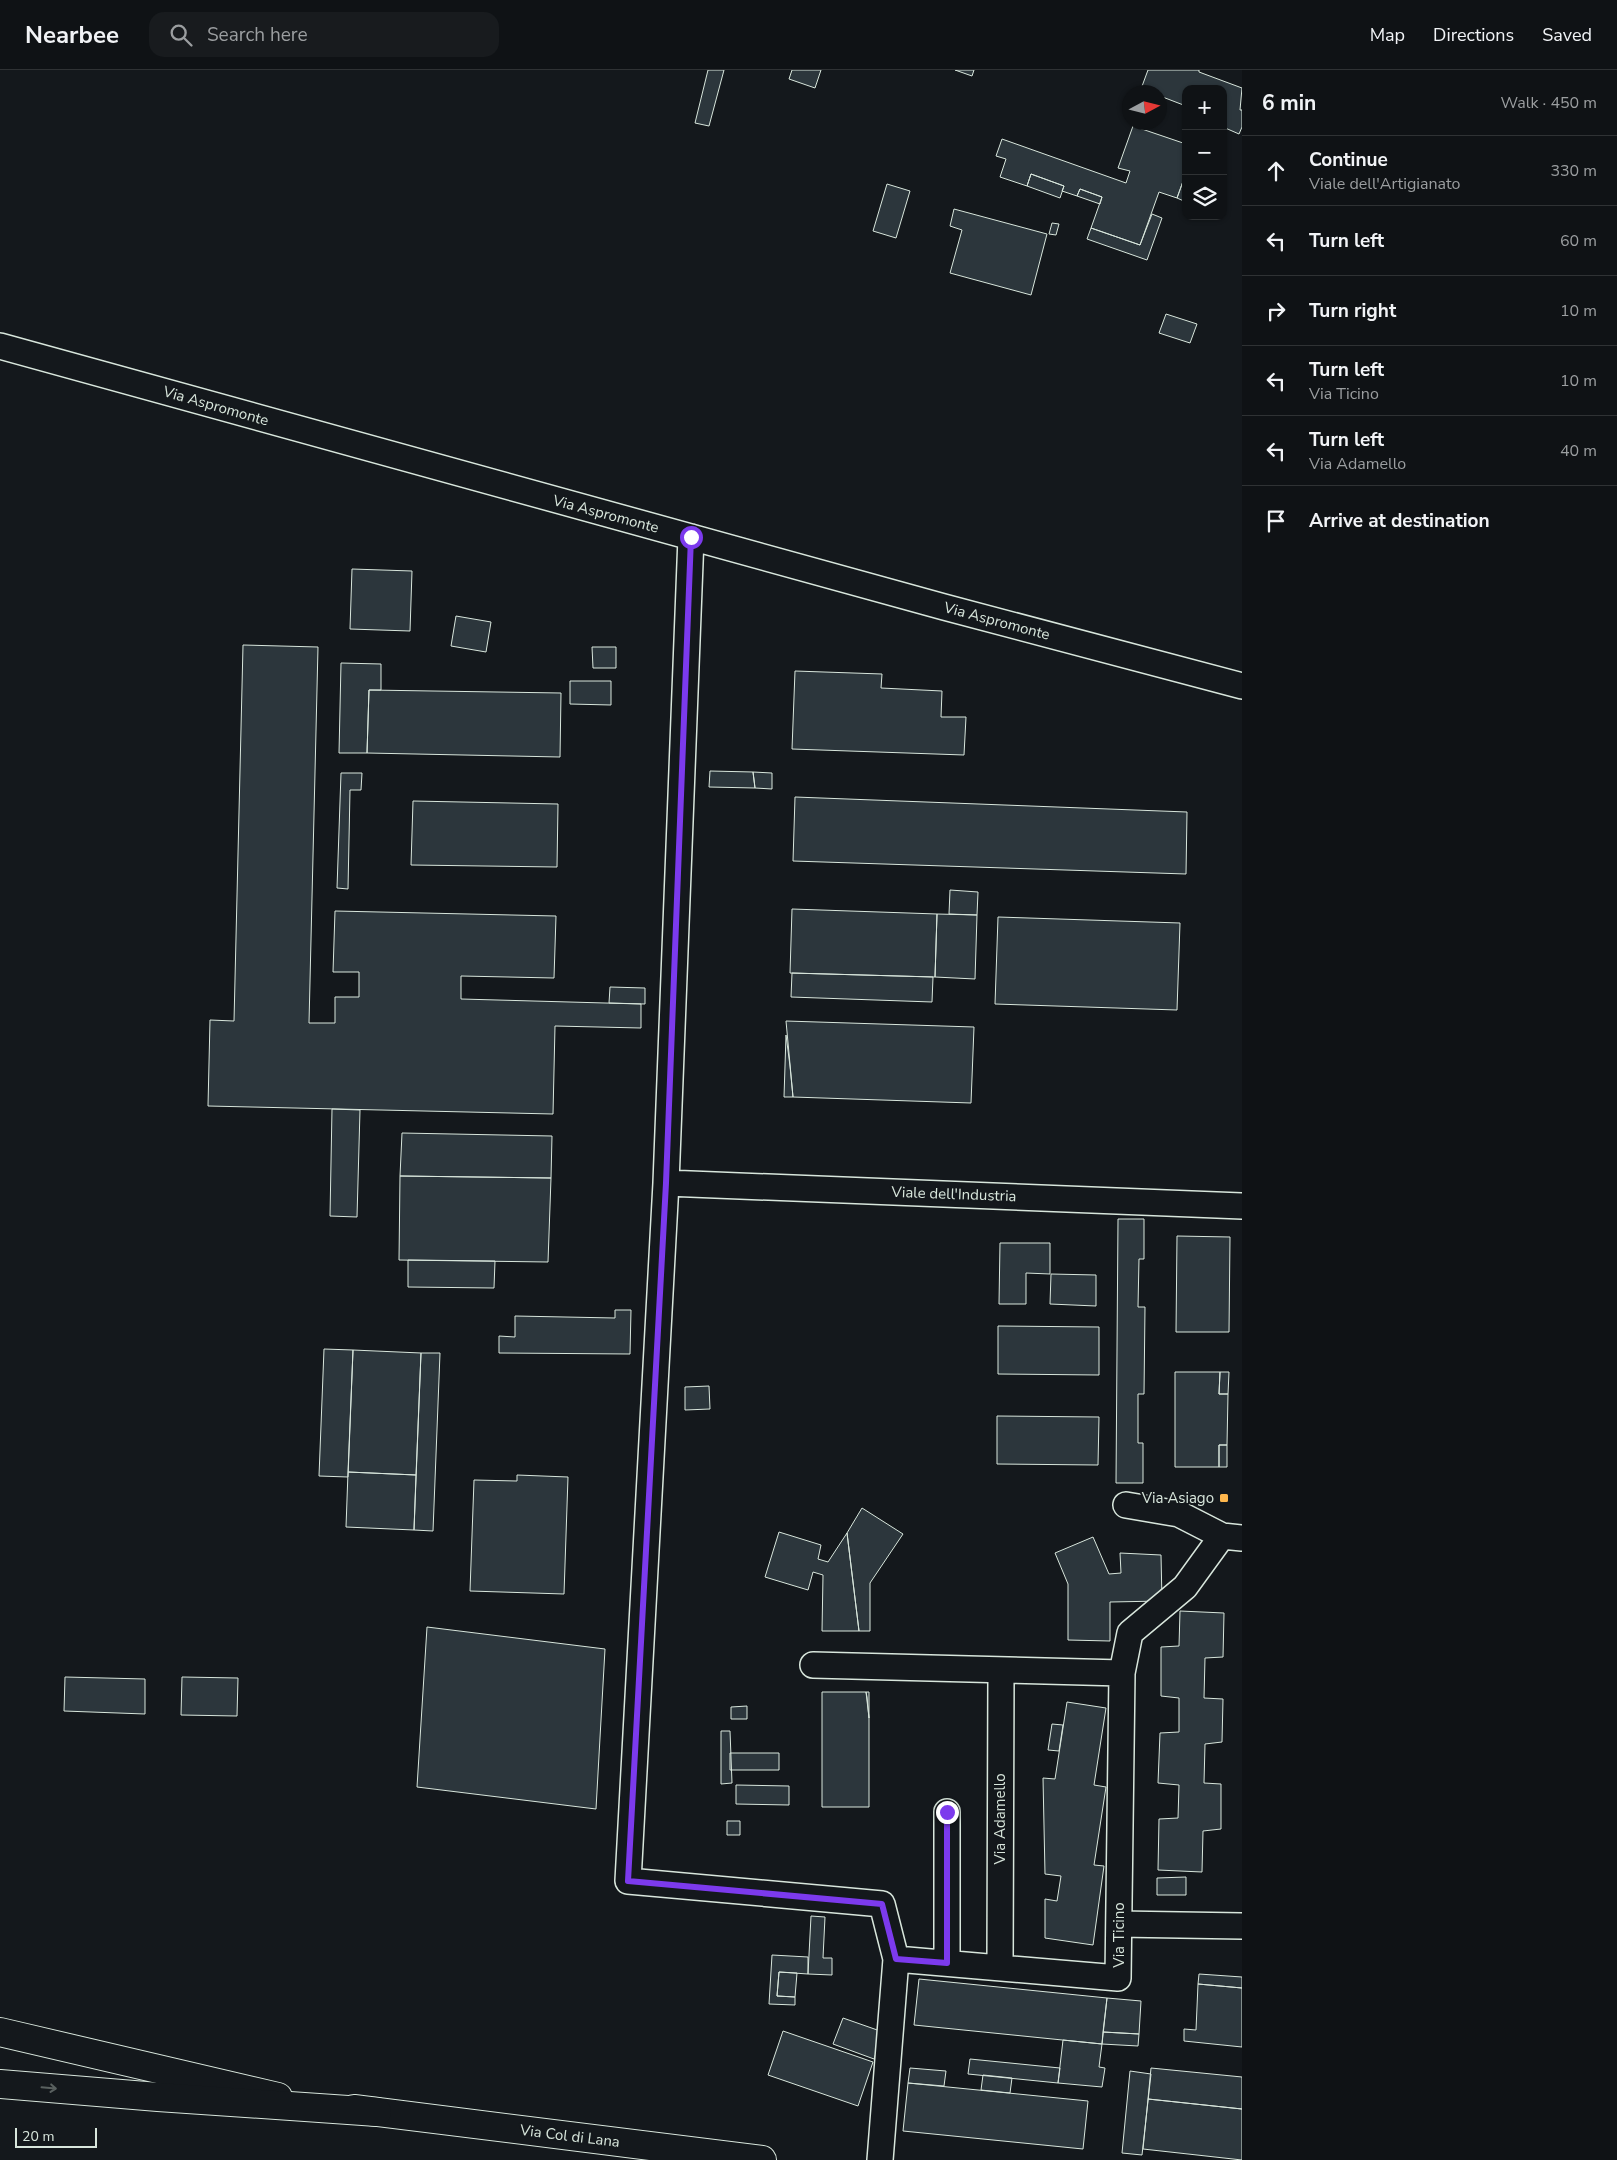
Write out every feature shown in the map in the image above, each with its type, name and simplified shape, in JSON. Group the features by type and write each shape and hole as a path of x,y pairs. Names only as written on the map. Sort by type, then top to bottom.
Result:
{"main road":[{"path":"0,2032 288,2099 377,2112"},
{"path":"0,2084 168,2098 377,2112"},
{"name":"Via Col di Lana","path":"377,2112 762,2160"}],"street":[{"name":"Via Aspromonte","path":"0,346 944,607 1242,686"},
{"path":"691,537 666,1183 628,1881 882,1904 896,1959 880,2160"},
{"name":"Viale dell'Industria","path":"666,1183 1242,1206"},
{"path":"1126,1505 1179,1514 1232,1537"},
{"name":"Via Ticino","path":"896,1959 1118,1978 1122,1673 1130,1632 1185,1588 1232,1537"},
{"path":"813,1665 1122,1673"},
{"name":"Via Adamello","path":"1000,1968 1001,1670"},
{"path":"947,1812 947,1963"},
{"path":"1119,1924 1242,1926"}],"building":[{"path":"708,70 724,70 709,126 695,123"},
{"path":"792,70 821,70 815,88 789,79"},
{"path":"955,70 974,70 972,76"},
{"path":"1148,70 1199,70 1199,72 1242,88 1240,110 1242,110 1242,127 1239,134 1227,129 1227,85 1182,85 1182,104 1167,99 1167,85 1142,85"},
{"path":"1132,130 1145,130 1182,143 1182,184 1177,198 1159,192 1140,245 1091,228 1102,197 1080,189 1077,196 1062,191 1064,186 1031,174 1027,186 1000,177 1006,159 996,156 1002,139 1126,183 1130,171 1118,168"},
{"path":"1031,174 1064,186 1060,198 1027,186"},
{"path":"887,184 910,191 896,238 873,231"},
{"path":"1182,184 1182,200 1177,198"},
{"path":"1080,189 1102,197 1100,204 1077,196"},
{"path":"954,209 1047,234 1031,295 950,273 962,230 950,226"},
{"path":"1152,214 1162,218 1147,260 1087,239 1091,228 1140,245"},
{"path":"1052,223 1059,224 1056,235 1049,234"},
{"path":"1166,314 1197,324 1190,343 1159,333"},
{"path":"352,569 412,571 410,631 350,629"},
{"path":"456,616 491,622 486,652 451,646"},
{"path":"243,645 318,647 309,1023 335,1023 335,997 359,997 359,972 333,972 335,911 556,916 554,978 461,976 461,999 641,1004 641,1028 555,1026 553,1114 208,1106 210,1020 234,1021"},
{"path":"592,647 616,647 616,668 593,668"},
{"path":"341,663 381,664 381,690 369,690 367,753 339,753"},
{"path":"795,671 882,674 881,688 942,691 941,717 966,717 964,755 792,749"},
{"path":"570,681 611,681 611,705 570,704"},
{"path":"369,690 561,693 560,757 367,753"},
{"path":"710,771 753,772 755,788 709,787"},
{"path":"753,772 772,773 772,789 755,788"},
{"path":"341,773 362,773 361,790 350,790 348,889 337,888"},
{"path":"795,797 1187,812 1186,874 793,861"},
{"path":"413,801 558,804 557,867 411,865"},
{"path":"950,890 978,892 977,915 949,914"},
{"path":"792,909 937,914 935,977 790,973"},
{"path":"937,914 977,915 975,979 935,977"},
{"path":"998,917 1180,923 1177,1010 995,1004"},
{"path":"792,973 933,977 932,1002 791,997"},
{"path":"610,987 645,988 645,1004 609,1003"},
{"path":"786,1021 974,1027 971,1103 793,1097"},
{"path":"786,1035 790,1066 793,1097 784,1097"},
{"path":"332,1109 360,1110 357,1217 330,1216"},
{"path":"402,1133 552,1136 551,1178 400,1176"},
{"path":"400,1176 551,1178 548,1262 399,1260"},
{"path":"1118,1219 1144,1219 1144,1259 1139,1259 1138,1307 1145,1307 1144,1394 1138,1394 1138,1443 1143,1443 1143,1483 1116,1483"},
{"path":"1177,1236 1230,1237 1229,1332 1176,1332"},
{"path":"1000,1243 1050,1243 1050,1274 1026,1273 1026,1304 999,1304"},
{"path":"408,1260 495,1261 494,1288 408,1287"},
{"path":"1051,1274 1096,1275 1096,1306 1050,1304"},
{"path":"615,1310 631,1310 630,1354 499,1353 499,1336 515,1337 515,1316 615,1318"},
{"path":"998,1326 1099,1327 1099,1375 998,1374"},
{"path":"324,1349 353,1350 348,1477 319,1476"},
{"path":"353,1350 421,1353 416,1475 348,1472"},
{"path":"421,1353 440,1353 433,1531 414,1530"},
{"path":"1175,1372 1220,1372 1219,1394 1228,1394 1227,1445 1219,1445 1219,1467 1175,1467"},
{"path":"1220,1372 1229,1372 1228,1394 1219,1394"},
{"path":"709,1386 710,1409 685,1410 685,1387"},
{"path":"997,1416 1099,1417 1098,1465 997,1464"},
{"path":"1219,1445 1227,1445 1227,1467 1219,1467"},
{"path":"348,1472 416,1475 414,1530 346,1527"},
{"path":"517,1475 568,1477 564,1594 470,1591 474,1480 517,1481"},
{"path":"862,1508 903,1534 870,1583 870,1631 859,1631 847,1533"},
{"path":"779,1532 821,1545 818,1559 828,1562 847,1533 859,1631 822,1631 823,1575 813,1572 808,1590 765,1577"},
{"path":"1093,1537 1109,1574 1121,1573 1120,1553 1161,1555 1162,1601 1110,1602 1110,1641 1068,1640 1068,1584 1055,1553"},
{"path":"1180,1611 1224,1613 1223,1657 1205,1658 1204,1698 1223,1699 1222,1742 1205,1744 1204,1783 1221,1784 1221,1829 1203,1831 1202,1872 1158,1870 1159,1819 1178,1818 1179,1785 1158,1783 1160,1733 1179,1732 1179,1698 1161,1696 1161,1647 1179,1646"},
{"path":"427,1627 605,1649 596,1809 417,1787"},
{"path":"65,1677 145,1679 145,1714 64,1711"},
{"path":"182,1677 238,1678 237,1716 181,1715"},
{"path":"822,1692 866,1692 869,1718 869,1807 822,1807"},
{"path":"866,1692 869,1692 869,1718 867,1697"},
{"path":"1067,1702 1106,1708 1094,1785 1106,1787 1094,1865 1104,1866 1093,1945 1045,1938 1045,1899 1057,1901 1061,1876 1045,1874 1043,1778 1055,1779"},
{"path":"747,1706 747,1719 731,1719 731,1707"},
{"path":"1052,1724 1063,1725 1059,1751 1048,1750"},
{"path":"721,1731 730,1731 732,1783 721,1784"},
{"path":"730,1753 779,1753 779,1770 730,1770"},
{"path":"736,1785 789,1786 789,1805 736,1804"},
{"path":"727,1821 740,1821 740,1835 727,1835"},
{"path":"1186,1877 1186,1895 1157,1895 1157,1878"},
{"path":"811,1916 825,1917 823,1958 832,1958 832,1975 808,1974"},
{"path":"772,1955 808,1957 808,1974 779,1972 777,1996 795,1997 795,2005 769,2004"},
{"path":"779,1972 797,1973 795,1997 777,1996"},
{"path":"1199,1974 1242,1977 1242,1988 1198,1984"},
{"path":"919,1979 1107,1998 1102,2044 914,2025"},
{"path":"1198,1984 1242,1988 1242,2047 1184,2041 1184,2029 1196,2030"},
{"path":"1107,1998 1141,2001 1139,2034 1103,2032"},
{"path":"843,2018 883,2032 874,2059 833,2044"},
{"path":"783,2031 873,2062 858,2106 768,2075"},
{"path":"1103,2032 1139,2034 1138,2046 1102,2044"},
{"path":"1063,2040 1102,2044 1099,2067 1105,2068 1102,2087 1058,2083"},
{"path":"970,2059 1060,2068 1058,2083 968,2074"},
{"path":"910,2068 946,2071 944,2086 908,2083"},
{"path":"1151,2068 1242,2077 1242,2109 1148,2099"},
{"path":"1130,2071 1151,2074 1142,2155 1122,2153"},
{"path":"983,2075 1012,2078 1010,2093 981,2090"},
{"path":"908,2083 1088,2101 1083,2149 903,2131"},
{"path":"1148,2099 1242,2109 1242,2160 1143,2149"}],"place":[{"name":"Via Asiago","path":"1224,1498"}],"route":[{"path":"691,537 666,1183 628,1881 882,1904 896,1959 947,1963 947,1812"}]}
